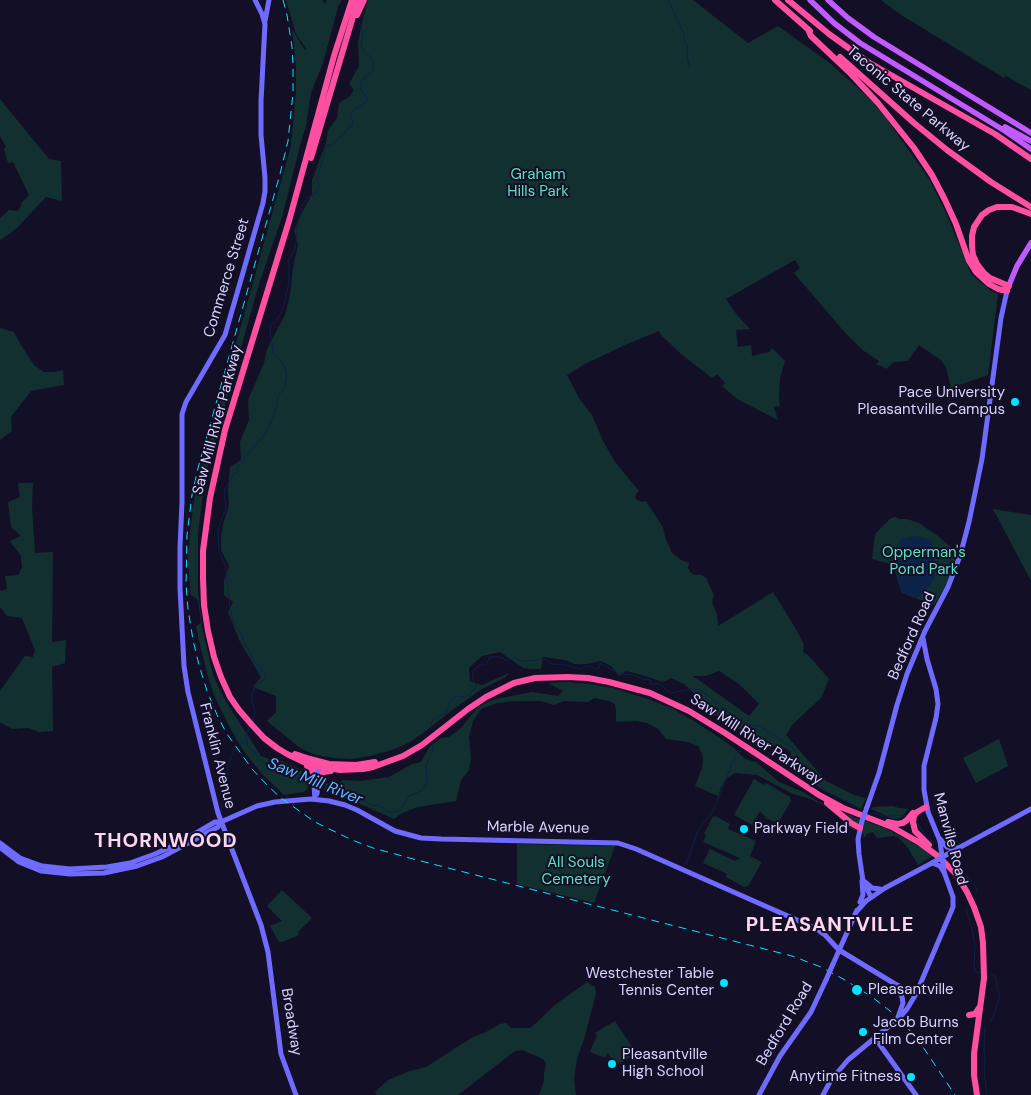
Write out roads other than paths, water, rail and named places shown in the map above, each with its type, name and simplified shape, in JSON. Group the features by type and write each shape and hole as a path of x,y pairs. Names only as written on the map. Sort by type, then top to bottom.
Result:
{"highway":[{"name":"Saw Mill River Parkway","path":"352,0 334,56 291,216 225,430 206,519 202,578 209,637 223,682 233,701 269,742 287,754 303,762 340,765 377,762 397,755 420,742 480,697 498,686 518,679 548,674 590,675 636,685 678,702 717,724 819,792 907,831 930,845 957,871 974,898 984,929 987,951 974,1054 974,1075 978,1095"},
{"name":"Saw Mill River Parkway","path":"248,718 224,678 212,637 206,578 210,515 218,472 229,431 358,0"},
{"path":"346,39 364,0"},
{"name":"Taconic State Parkway","path":"775,0 939,144 982,176 1031,207"},
{"name":"Taconic State Parkway","path":"788,0 829,34 868,62 999,137 1031,159"},
{"path":"808,29 811,36 844,66 878,103 914,148 929,170 945,200 974,270 989,284 998,288 1008,288"},
{"path":"1008,288 990,278 977,264 972,246 974,227 982,215 997,207 1012,207 1031,214"},
{"name":"Saw Mill River Parkway","path":"254,725 281,746 300,756 340,770 363,768 388,762 413,751 472,706 514,683 535,678 578,678 620,684 650,694 675,704 726,733 814,793 843,808 902,832 925,846 946,863 962,883 976,912 983,943 986,970"},
{"path":"287,754 289,758 311,767 316,782"},
{"path":"316,782 322,773 326,771 348,773 357,772 363,768"},
{"path":"814,793 851,823 861,825"},
{"path":"888,822 904,823 916,808 926,805"},
{"path":"926,805 915,814 913,825 917,833 930,845"},
{"name":"Saw Mill River Parkway","path":"978,1095 978,1064 983,1022 985,978"},
{"path":"969,1015 975,1014 981,1005"}],"main road":[{"name":"Commerce Street","path":"185,677 180,588 181,417 186,402 225,335 265,195 266,183 261,118 265,24 255,0"},
{"path":"265,24 269,0"},
{"path":"810,0 834,23 860,43 1005,131 1031,150"},
{"path":"828,0 874,37 1031,133"},
{"path":"978,100 1031,137"},
{"path":"963,106 1031,141"},
{"name":"Bedford Road","path":"858,911 857,908 863,895 863,880 858,847 861,825 880,768 902,686 922,637 960,556 969,522 982,454 1002,313 1008,288 1019,262 1031,243"},
{"name":"Manville Road","path":"823,1095 831,1080 848,1060 906,1011 916,994 953,907 953,897 944,872 940,840 926,805 923,783 924,769 938,701 936,686 922,637"},
{"name":"Franklin Avenue","path":"185,677 221,822 254,904 268,952"},
{"path":"303,799 311,794 316,782 319,764"},
{"path":"315,799 317,795 316,782"},
{"path":"316,782 322,796 333,802"},
{"name":"Marble Avenue","path":"221,822 260,805 315,799 352,808 395,831 421,838 611,842 623,844 811,926 822,932 839,950 897,985 916,994"},
{"path":"860,902 952,850 1031,810"},
{"path":"0,843 20,858 39,866 66,869 96,869 152,856 215,822 221,822"},
{"path":"0,848 22,864 44,872 70,874 104,873 137,866 162,857 218,826 221,822"},
{"path":"940,840 952,850"},
{"path":"944,872 952,850"},
{"path":"932,863 940,866 944,872"},
{"path":"863,880 872,888 882,888"},
{"name":"Bedford Road","path":"759,1095 780,1056 811,1012 858,911 871,896 863,880"},
{"path":"829,939 836,941 844,939"},
{"name":"Broadway","path":"268,952 281,1054 296,1095"},
{"path":"897,985 903,1003 897,1020"},
{"path":"876,1038 916,1095"}],"water":[{"path":"915,536 932,540 935,576 931,584 917,598 902,593 899,586 895,551 901,539"}],"waterway":[{"path":"668,0 683,32 685,44 688,46 689,66"},
{"name":"Saw Mill River","path":"252,721 255,712 252,692 257,684 266,678 264,672 253,661 241,633 234,624 230,609 225,564 219,552 218,529 226,508 225,489 240,464 264,435 274,415 278,397 285,386 287,376 285,368 273,352 270,329 271,324 280,315 285,301 289,282 288,261 294,251 297,237 296,230 303,204 307,198 318,190 317,179 326,146 331,145 352,126 353,122 350,114 366,102 367,98 360,88 361,82 374,68 371,57 361,46 363,32 359,22"},
{"name":"Saw Mill River","path":"431,728 431,723 434,719 446,714 449,704 453,699 457,696 468,696 472,692 476,687 476,683 473,680 473,671 479,665 486,665 490,657 499,657 506,661 514,658 522,661 545,659 552,664 580,669 587,666 598,669 600,663 620,674 634,675 644,680 650,680 651,684 660,684 670,693 693,689 701,690 739,721 761,727 792,747 802,764 824,789 858,808"},
{"name":"Saw Mill River","path":"249,727 246,736 248,746 263,762 314,781"},
{"path":"748,738 752,727"},
{"path":"221,812 228,781 228,766 235,750 245,740"},
{"name":"Saw Mill River","path":"320,783 347,797 367,802 372,806 377,805 390,812 396,812 402,808 409,796 425,787 427,780 426,765 432,753 433,743"},
{"path":"686,864 699,828 712,813 731,763 736,759 736,754 741,750"},
{"name":"Saw Mill River","path":"873,813 882,816 907,816"},
{"name":"Saw Mill River","path":"916,822 926,837 934,844"},
{"name":"Saw Mill River","path":"952,861 957,863 975,886 977,890 975,895"},
{"name":"Saw Mill River","path":"969,905 966,910 975,944 974,968 976,972 980,973"},
{"name":"Saw Mill River","path":"989,1023 1000,997 995,976 990,974"},
{"name":"Saw Mill River","path":"985,1027 984,1071 987,1095"}],"railway":[{"path":"283,0 287,15 293,64 293,93 288,141 198,468 192,495 187,535 186,584 193,640 207,691 227,734 252,769 281,798 315,822 352,840 417,860 792,956 821,967 872,997 902,1021 923,1047 955,1095"}],"place":[{"name":"Pace University Pleasantville Campus","path":"1015,402"},
{"name":"Parkway Field","path":"744,829"},
{"name":"Westchester Table Tennis Center","path":"724,983"},
{"name":"Pleasantville","path":"857,990"},
{"name":"Jacob Burns Film Center","path":"863,1032"},
{"name":"Pleasantville High School","path":"612,1064"},
{"name":"Anytime Fitness","path":"911,1077"}],"district":[{"name":"THORNWOOD","path":"166,842"},
{"name":"PLEASANTVILLE","path":"830,926"}],"park label":[{"name":"Graham Hills Park","path":"538,184"},
{"name":"Opperman's Pond Park","path":"924,562"},
{"name":"All Souls Cemetery","path":"576,872"}]}
